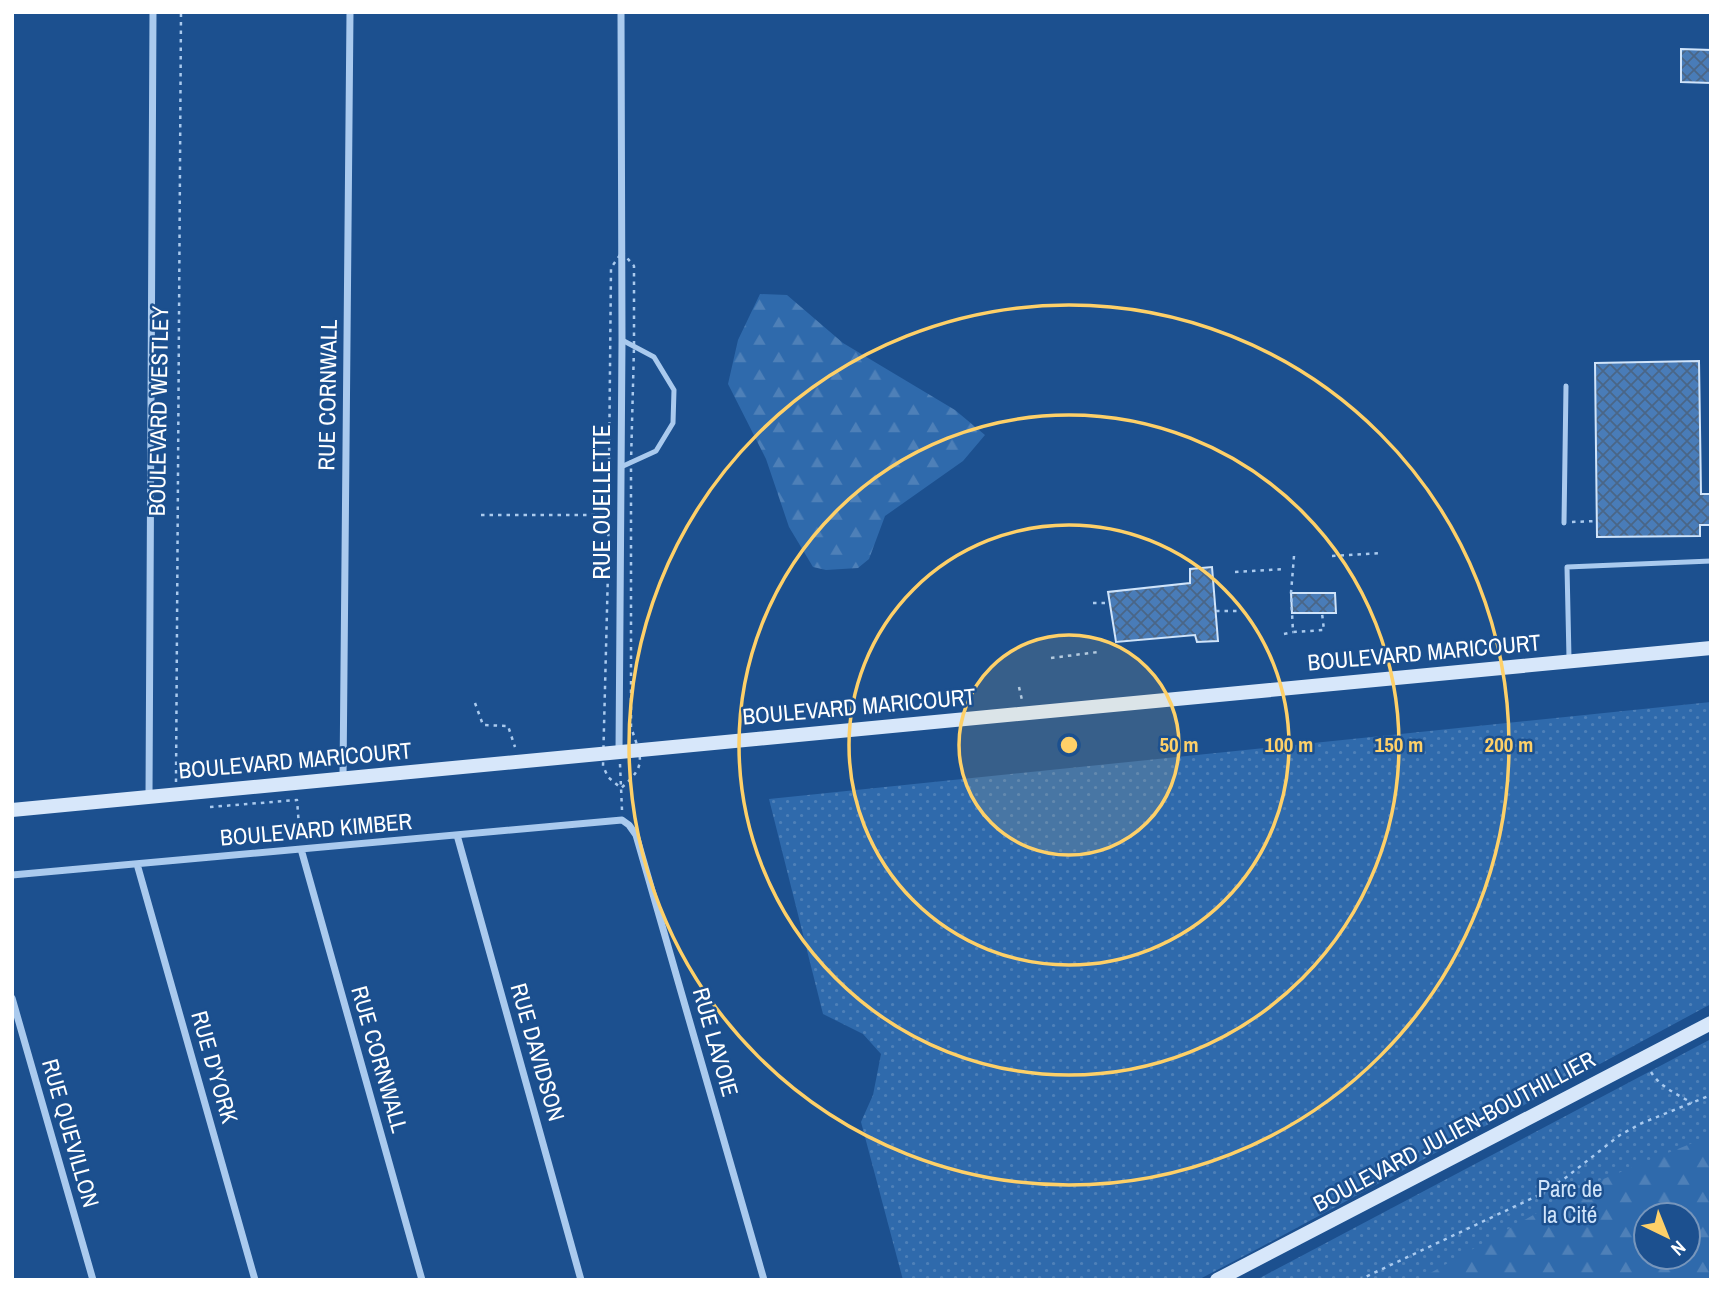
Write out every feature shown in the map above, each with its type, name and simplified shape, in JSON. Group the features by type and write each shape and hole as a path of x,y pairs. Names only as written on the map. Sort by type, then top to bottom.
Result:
{"street":[{"name":"BOULEVARD WESTLEY","path":"149,797 153,12"},
{"name":"RUE CORNWALL","path":"343,779 350,12"},
{"name":"RUE OUELLETTE","path":"619,752 621,12"},
{"name":"BOULEVARD MARICOURT","path":"12,810 1711,648"},
{"name":"BOULEVARD KIMBER","path":"12,875 622,820"},
{"name":"RUE LAVOIE","path":"622,820 636,835 764,1280"},
{"name":"RUE DAVIDSON","path":"457,835 581,1280"},
{"name":"RUE CORNWALL","path":"301,849 422,1280"},
{"name":"RUE D'YORK","path":"137,864 255,1280"},
{"name":"RUE QUEVILLON","path":"12,998 93,1280"},
{"name":"BOULEVARD JULIEN-BOUTHILLIER","path":"1217,1280 1711,1023"}],"lane":[{"path":"621,467 656,451 673,423 674,390 654,357 622,340"},
{"path":"1564,523 1566,386"},
{"path":"1569,661 1567,567 1711,561"}],"path":[{"name":"BOULEVARD WESTLEY","path":"176,795 181,12"},
{"name":"RUE OUELLETTE","path":"605,733 611,268 622,252"},
{"path":"481,516 608,515"},
{"path":"1564,523 1597,521"},
{"path":"1332,556 1381,553"},
{"path":"1293,632 1294,556"},
{"path":"1235,572 1284,569"},
{"path":"1093,603 1110,603"},
{"path":"1216,611 1237,611"},
{"path":"1284,634 1324,630 1322,613"},
{"path":"1051,658 1098,652"},
{"path":"475,703 483,725 508,726 520,762"},
{"path":"619,752 622,808"},
{"path":"621,788 633,778 640,762"},
{"path":"603,766 608,778 621,788"},
{"path":"202,808 297,800 300,837"},
{"path":"1644,1058 1656,1080 1692,1103"},
{"path":"1359,1280 1539,1195 1620,1135 1642,1123 1711,1095"}],"green space":[{"path":"760,294 787,295 843,343 955,410 985,435 963,461 885,516 869,559 858,568 826,570 813,567 789,527 766,459 728,384 738,340"},
{"path":"1711,702 1711,1004 1198,1280 903,1280 861,1122 873,1095 881,1054 863,1034 823,1014 769,799"},
{"name":"Parc de la Cité","path":"1711,1039 1711,1280 1256,1280"},
{"path":"1705,1138 1711,1139 1711,1280 1418,1280 1581,1188"}],"building":[{"path":"1681,49 1711,50 1711,83 1681,82"},
{"path":"1699,361 1701,494 1711,494 1711,525 1700,525 1700,536 1597,537 1595,363"},
{"path":"1212,567 1218,641 1197,642 1195,635 1116,642 1108,592 1190,583 1190,569"},
{"path":"1291,593 1335,593 1336,613 1292,613"}]}
